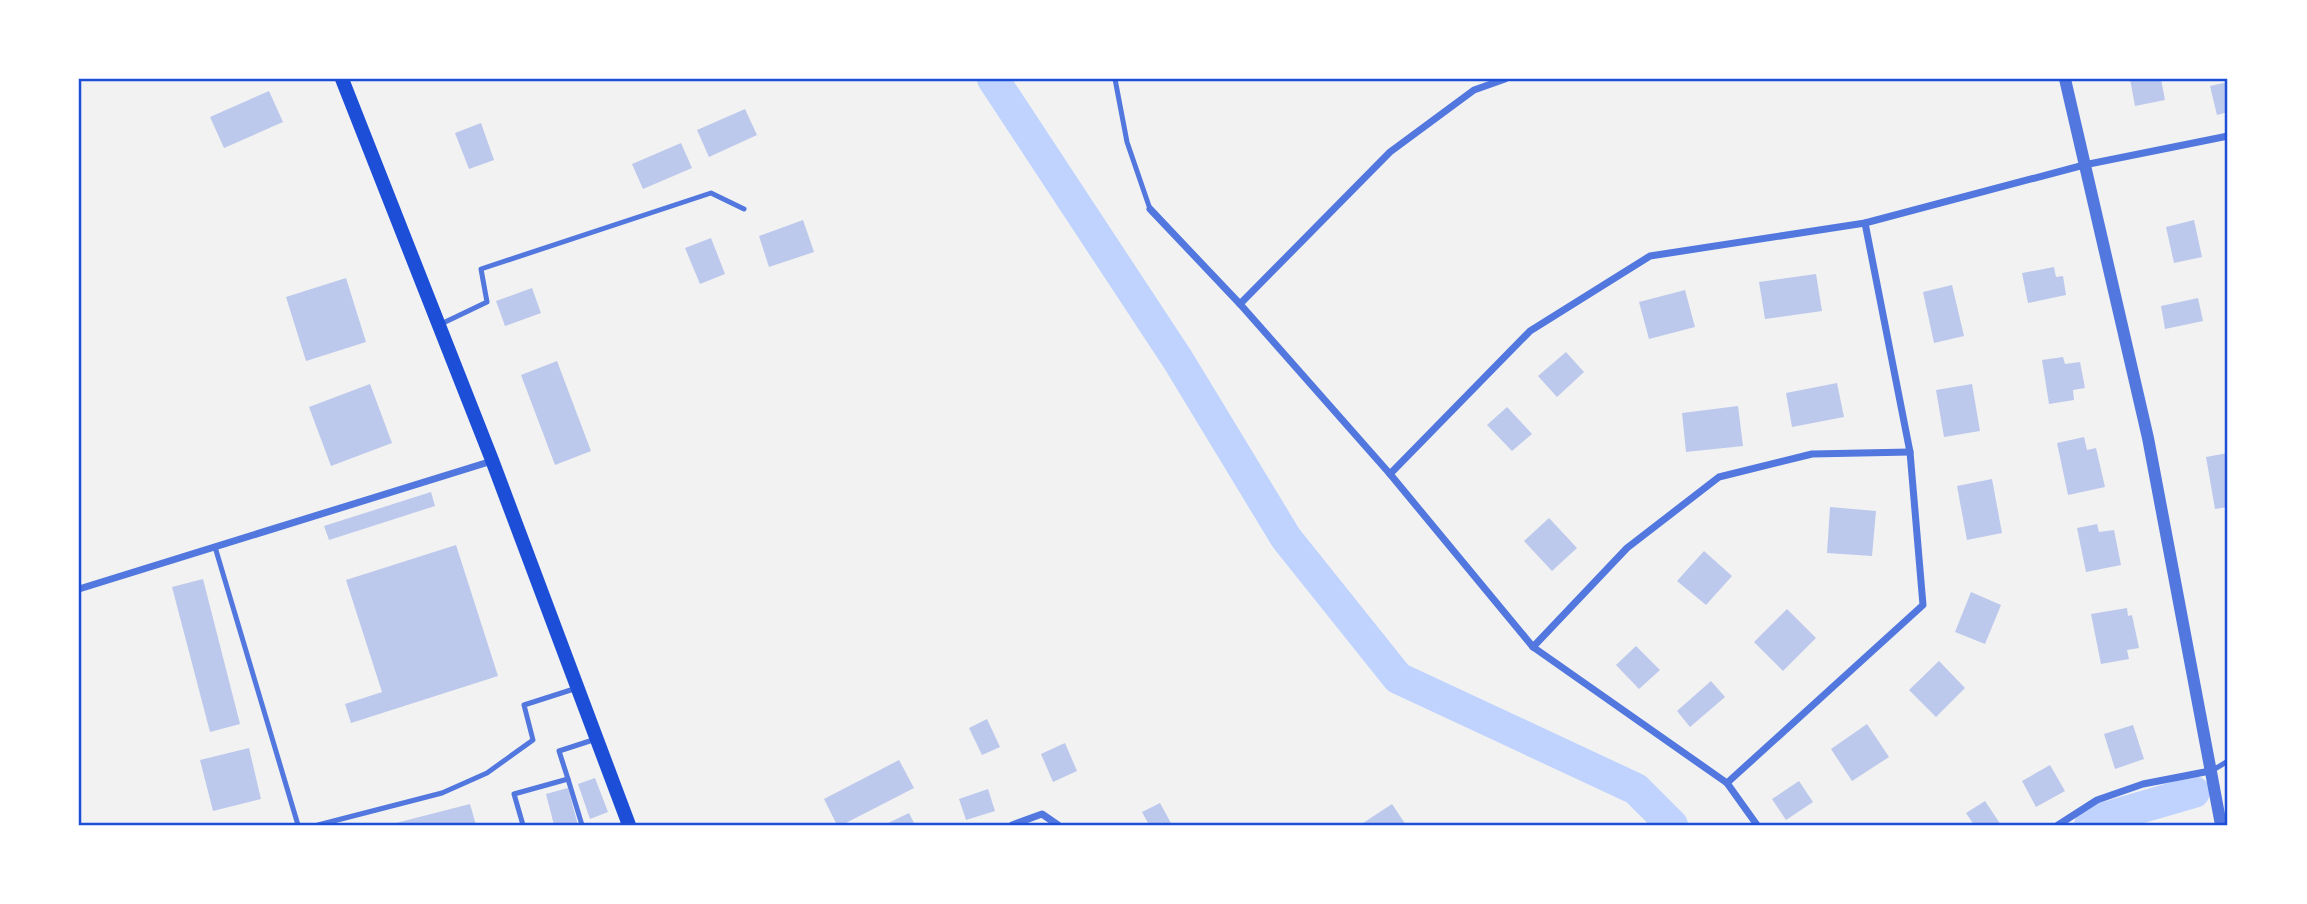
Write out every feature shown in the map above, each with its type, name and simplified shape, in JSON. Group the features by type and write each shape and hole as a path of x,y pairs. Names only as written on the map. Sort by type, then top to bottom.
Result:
{"main road":[{"path":"342,79 492,460 506,510 629,825"}],"street":[{"path":"1240,304 1390,152 1474,90 1505,79"},
{"path":"2065,79 2148,438 2221,825"},
{"path":"1390,474 1530,331 1650,256 1865,223 2084,165 2228,136"},
{"path":"1150,209 1240,304 1390,474 1533,647 1727,783 1757,825"},
{"path":"1727,783 1923,605 1910,452 1865,223"},
{"path":"1533,647 1628,548 1719,477 1812,454 1910,452"},
{"path":"79,589 492,460"},
{"path":"2058,825 2096,800 2143,784 2210,771"},
{"path":"1012,825 1042,814 1058,825"}],"lane":[{"path":"1115,79 1127,142 1150,209"},
{"path":"438,325 487,302 481,269 711,193 744,209"},
{"path":"215,547 298,825"},
{"path":"318,825 442,793 487,773 533,740 524,705 577,688"},
{"path":"582,825 559,751 596,739"},
{"path":"2210,771 2228,761"},
{"path":"523,825 514,794 568,779"}],"building":[{"path":"2130,79 2161,79 2165,100 2135,106"},
{"path":"2228,82 2228,112 2217,115 2210,86"},
{"path":"269,91 283,122 224,148 210,117"},
{"path":"745,109 757,135 709,157 697,130"},
{"path":"481,123 494,160 469,169 455,133"},
{"path":"681,143 692,168 643,189 632,164"},
{"path":"803,220 814,252 769,267 759,236"},
{"path":"2194,220 2202,257 2174,263 2166,227"},
{"path":"711,238 725,274 700,284 685,248"},
{"path":"2054,267 2056,277 2063,276 2066,295 2028,303 2022,273"},
{"path":"1816,274 1822,311 1765,319 1759,282"},
{"path":"346,278 366,342 306,361 286,297"},
{"path":"1952,285 1964,336 1934,343 1923,292"},
{"path":"532,288 541,313 505,326 496,301"},
{"path":"1685,290 1695,327 1649,339 1639,302"},
{"path":"2198,298 2203,321 2165,329 2161,306"},
{"path":"1566,352 1584,372 1557,397 1538,376"},
{"path":"2063,357 2065,364 2080,362 2085,388 2073,390 2074,400 2049,404 2042,360"},
{"path":"557,361 591,451 555,465 521,375"},
{"path":"1837,383 1844,417 1792,427 1786,393"},
{"path":"370,384 392,443 331,466 309,407"},
{"path":"1972,384 1980,431 1944,437 1936,390"},
{"path":"1738,406 1743,446 1686,452 1682,413"},
{"path":"1507,407 1532,434 1512,451 1487,425"},
{"path":"2084,437 2087,450 2096,448 2105,487 2068,495 2057,443"},
{"path":"2228,453 2228,507 2215,509 2206,457"},
{"path":"1992,479 2002,533 1967,540 1957,486"},
{"path":"431,492 435,506 329,540 324,526"},
{"path":"1830,507 1876,511 1872,556 1827,553"},
{"path":"1549,518 1577,548 1552,571 1524,541"},
{"path":"2097,524 2099,532 2114,530 2121,565 2086,572 2077,528"},
{"path":"456,545 498,676 351,723 345,704 382,692 346,580"},
{"path":"1704,551 1732,576 1706,605 1677,581"},
{"path":"203,579 240,724 210,732 172,587"},
{"path":"1971,592 2001,605 1985,644 1955,632"},
{"path":"2127,608 2128,616 2132,615 2139,648 2127,650 2129,659 2101,664 2091,614"},
{"path":"1787,609 1816,638 1783,671 1754,642"},
{"path":"1636,646 1660,670 1639,689 1616,665"},
{"path":"1939,661 1965,688 1936,717 1909,690"},
{"path":"1711,681 1725,697 1690,727 1677,711"},
{"path":"987,719 1000,747 982,755 969,728"},
{"path":"1867,724 1889,757 1852,781 1831,749"},
{"path":"2133,725 2144,759 2115,769 2104,734"},
{"path":"1065,743 1077,771 1053,782 1041,754"},
{"path":"249,748 261,799 213,811 200,760"},
{"path":"899,760 914,788 842,825 837,825 824,799"},
{"path":"2050,765 2065,791 2036,807 2022,781"},
{"path":"595,778 608,812 590,819 578,784"},
{"path":"1799,781 1813,802 1786,820 1772,799"},
{"path":"568,788 578,825 554,825 546,794"},
{"path":"988,789 995,811 966,820 959,799"},
{"path":"1985,801 2001,825 1974,825 1966,813"},
{"path":"1160,803 1172,825 1149,825 1142,812"},
{"path":"470,804 476,825 392,825 392,824"},
{"path":"1392,804 1406,825 1360,825"},
{"path":"909,813 915,825 884,825"}],"waterway":[{"path":"993,79 1178,360 1286,538 1398,678 1636,789 1672,825"},
{"path":"2090,825 2101,819 2194,792"}]}
